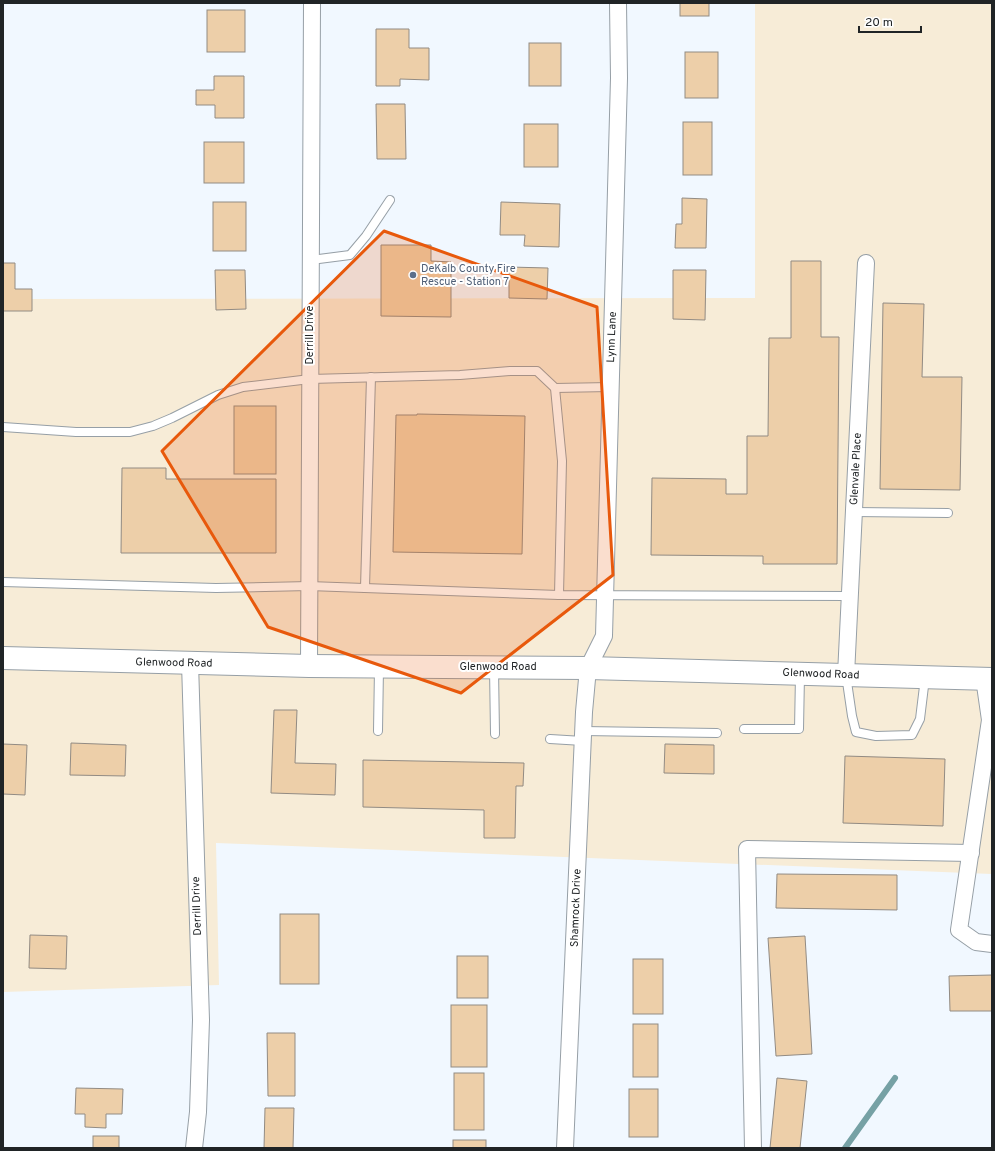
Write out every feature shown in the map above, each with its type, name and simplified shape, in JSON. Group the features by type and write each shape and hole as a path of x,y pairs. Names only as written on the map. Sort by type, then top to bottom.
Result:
{"main road":[{"name":"Glenwood Road","path":"3,658 309,666 588,668 988,678"}],"street":[{"name":"Derrill Drive","path":"309,666 312,3"},
{"name":"Lynn Lane","path":"588,668 604,636 619,78 618,3"},
{"name":"Glenvale Place","path":"846,675 866,263"},
{"name":"Derrill Drive","path":"190,663 201,1020 198,1112 194,1148"},
{"name":"Shamrock Drive","path":"565,1148 583,736 588,668"},
{"path":"988,678 990,720 959,930 976,942 992,944"},
{"path":"753,1148 747,849 971,853"}],"lane":[{"path":"311,260 350,254 366,236 390,200"},
{"path":"3,427 76,432 130,432 153,426 218,395 243,387 310,379 460,375 510,371 537,371 555,388 562,461 559,595"},
{"path":"365,588 371,378"},
{"path":"555,388 610,387"},
{"path":"854,512 948,513"},
{"path":"3,582 216,588 309,586 559,595 850,596"},
{"path":"378,731 379,666"},
{"path":"494,667 495,734"},
{"path":"744,729 799,729 800,673"},
{"path":"846,675 856,732 876,736 912,735 920,719 925,677"},
{"path":"550,739 583,736 717,732"}],"highlighted area":[{"path":"384,231 597,307 613,575 461,693 268,627 162,451"}],"shaded area":[{"path":"755,3 992,3 992,874 216,843 219,985 3,992 3,299 755,298"}],"building":[{"path":"680,3 709,3 709,16 680,16"},
{"path":"207,10 245,10 245,52 207,52"},
{"path":"376,29 409,29 409,48 429,48 429,80 400,79 400,86 376,86"},
{"path":"529,43 561,43 561,86 529,86"},
{"path":"685,52 718,52 718,98 685,98"},
{"path":"214,76 244,76 244,118 215,118 215,105 196,105 196,90 214,90"},
{"path":"376,104 405,104 406,159 377,159"},
{"path":"683,122 712,122 712,175 683,175"},
{"path":"524,124 558,124 558,167 524,167"},
{"path":"204,142 244,142 244,183 204,183"},
{"path":"682,198 707,199 706,248 675,248 676,224 682,224"},
{"path":"213,202 246,202 246,251 213,251"},
{"path":"501,202 560,204 559,247 524,246 525,235 500,235"},
{"path":"381,245 431,245 431,261 451,262 451,317 381,316"},
{"path":"791,261 821,261 821,337 839,337 837,564 763,564 763,556 651,555 652,478 726,479 726,494 747,494 747,436 768,436 769,338 791,338"},
{"path":"3,263 15,263 15,289 32,289 32,311 3,311"},
{"path":"509,267 548,268 547,299 509,298"},
{"path":"215,270 245,270 246,309 216,310"},
{"path":"673,270 706,270 705,320 673,319"},
{"path":"883,303 924,304 922,377 962,377 960,490 880,489"},
{"path":"234,406 276,406 276,474 234,474"},
{"path":"396,415 525,416 522,554 393,552"},
{"path":"122,468 166,468 166,479 276,479 276,553 121,553"},
{"path":"274,710 297,710 295,763 336,764 335,795 271,793"},
{"path":"71,743 126,745 125,776 70,775"},
{"path":"3,744 27,745 25,795 3,794"},
{"path":"665,744 714,745 714,774 664,773"},
{"path":"845,756 945,759 943,826 843,823"},
{"path":"363,760 524,763 523,786 516,786 515,838 484,838 484,810 363,807"},
{"path":"777,874 897,875 897,910 776,908"},
{"path":"280,914 319,914 319,984 280,984"},
{"path":"30,935 67,936 66,969 29,968"},
{"path":"805,936 812,1054 776,1056 768,938"},
{"path":"457,956 488,956 488,998 457,998"},
{"path":"633,959 663,959 663,1014 633,1014"},
{"path":"992,975 992,1011 950,1011 949,976"},
{"path":"451,1005 487,1005 487,1067 451,1067"},
{"path":"633,1024 658,1024 658,1077 633,1077"},
{"path":"267,1033 295,1033 295,1096 268,1096"},
{"path":"454,1073 484,1073 484,1130 454,1130"},
{"path":"777,1078 807,1081 800,1148 770,1148"},
{"path":"76,1088 123,1089 122,1114 106,1114 106,1128 85,1127 85,1114 75,1114"},
{"path":"629,1089 658,1089 658,1137 629,1137"},
{"path":"265,1108 294,1108 293,1148 264,1148"},
{"path":"93,1136 119,1136 119,1148 93,1148"},
{"path":"453,1140 486,1140 486,1148 453,1148"}],"waterway":[{"path":"845,1148 895,1078"}],"place":[{"name":"DeKalb County Fire Rescue - Station 7","path":"413,275"}]}
